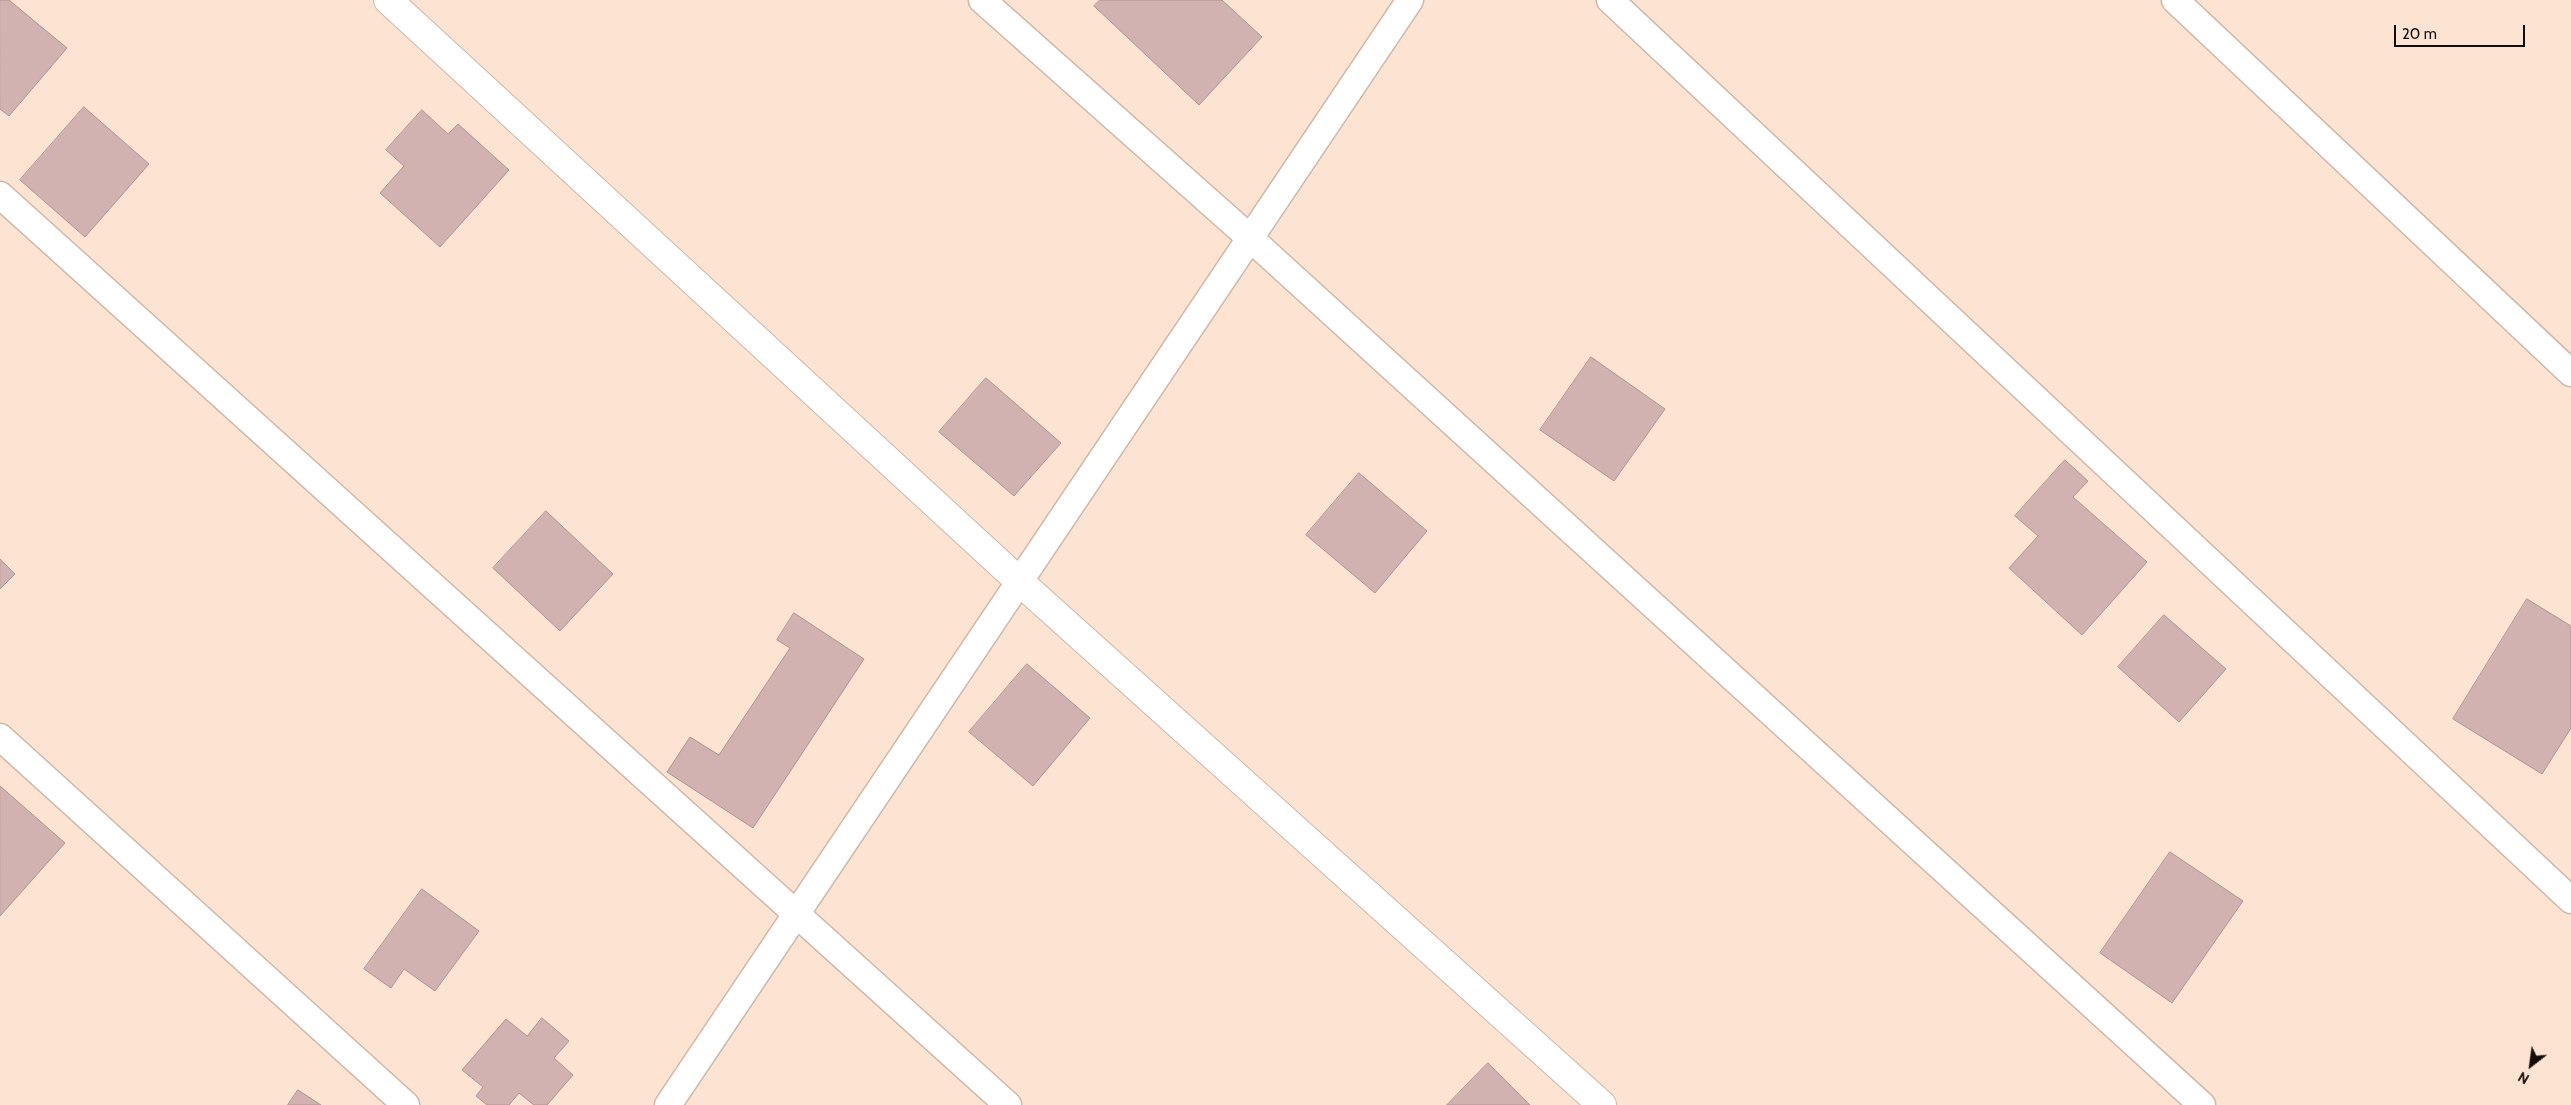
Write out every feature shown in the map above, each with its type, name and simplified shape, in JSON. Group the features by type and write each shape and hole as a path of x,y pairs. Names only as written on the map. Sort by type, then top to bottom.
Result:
{"street":[{"path":"388,0 1020,582 1602,1105"}],"lane":[{"path":"982,0 1250,238 2202,1105"},
{"path":"668,1105 1410,0"},
{"path":"1610,0 2571,900"},
{"path":"2175,0 2571,373"},
{"path":"0,195 1008,1105"},
{"path":"0,737 406,1105"}],"building":[{"path":"0,0 9,0 67,48 9,116 0,109"},
{"path":"1100,0 1222,0 1262,37 1199,105 1094,6"},
{"path":"84,107 149,164 85,237 20,180"},
{"path":"422,110 448,134 458,124 509,170 440,247 380,193 404,166 386,150"},
{"path":"1591,357 1665,409 1614,481 1540,430"},
{"path":"986,378 1061,443 1014,496 939,432"},
{"path":"2065,460 2088,481 2073,497 2147,562 2082,635 2009,568 2038,536 2015,516"},
{"path":"1359,473 1427,531 1375,593 1306,535"},
{"path":"546,511 613,574 560,631 493,568"},
{"path":"0,559 15,574 0,589"},
{"path":"2527,599 2571,626 2571,728 2542,774 2453,719"},
{"path":"794,613 864,659 753,828 667,772 690,737 719,755 790,648 777,640"},
{"path":"2164,615 2226,669 2179,722 2118,667"},
{"path":"1027,664 1090,718 1033,786 969,732"},
{"path":"0,786 65,843 0,916"},
{"path":"2170,852 2243,901 2172,1003 2100,953"},
{"path":"422,889 479,931 435,991 404,969 391,988 364,969"},
{"path":"542,1018 569,1041 554,1058 573,1075 547,1105 534,1105 519,1093 509,1105 487,1105 476,1096 483,1087 462,1070 506,1019 527,1036"},
{"path":"1488,1063 1530,1105 1447,1105"},
{"path":"298,1090 321,1105 288,1105"}]}
